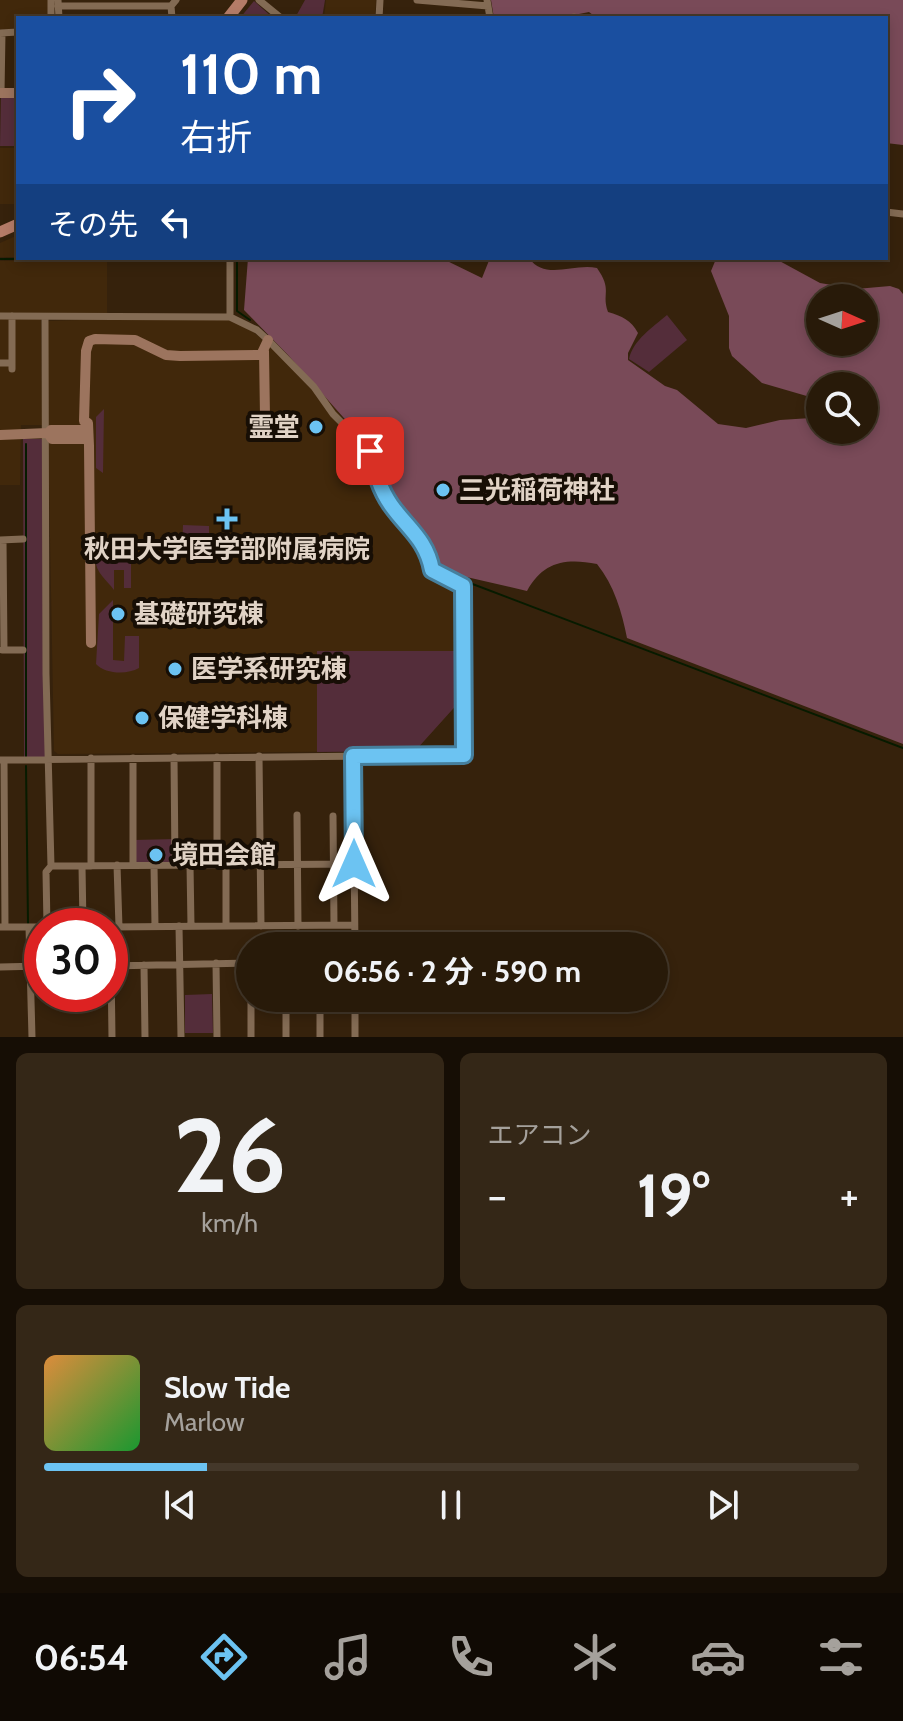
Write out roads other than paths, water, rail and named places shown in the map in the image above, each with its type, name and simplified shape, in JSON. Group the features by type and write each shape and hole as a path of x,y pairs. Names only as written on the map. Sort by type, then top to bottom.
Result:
{"main road":[{"path":"230,16 242,0"}],"street":[{"path":"259,0 279,16"},
{"path":"417,0 488,3"},
{"path":"58,3 174,3"},
{"path":"1,33 1,93"},
{"path":"230,260 230,317"},
{"path":"0,316 230,317 257,330 314,387 333,414 370,451 379,483 390,503 423,541 432,570 463,586 464,755 2,760 2,927 24,927"},
{"path":"0,363 12,366 12,316"},
{"path":"45,317 51,866 46,872 45,908"},
{"path":"91,643 88,423 84,421 89,341 135,340 162,353 180,356 261,355 264,351"},
{"path":"265,417 264,351 268,340"},
{"path":"0,435 47,433"},
{"path":"47,433 52,439 88,435"},
{"path":"23,539 2,540 2,650 23,650"},
{"path":"259,756 261,926"},
{"path":"353,756 354,932"},
{"path":"174,757 175,865"},
{"path":"217,757 217,865"},
{"path":"84,908 91,758"},
{"path":"133,758 133,865"},
{"path":"297,815 298,926"},
{"path":"333,816 334,925"},
{"path":"51,866 354,864"},
{"path":"116,908 117,865"},
{"path":"154,865 155,926"},
{"path":"190,865 191,926"},
{"path":"226,865 226,926"},
{"path":"128,927 354,925"},
{"path":"179,926 181,1037"},
{"path":"216,963 217,1037"},
{"path":"128,965 236,963"},
{"path":"144,965 145,1037"},
{"path":"0,967 24,966"},
{"path":"31,1012 32,1037"},
{"path":"112,1012 112,1037"},
{"path":"251,1012 251,1037"},
{"path":"286,1012 286,1037"},
{"path":"320,1012 320,1037"},
{"path":"355,1012 355,1037"}],"waterway":[{"path":"0,259 16,259"},
{"path":"237,260 237,311 250,320"},
{"path":"26,444 26,759"},
{"path":"462,580 903,748"},
{"path":"26,766 28,908"}],"place":[{"name":"霊堂","path":"316,427"},
{"name":"三光稲荷神社","path":"443,490"},
{"name":"秋田大学医学部附属病院","path":"227,519"},
{"name":"基礎研究棟","path":"118,614"},
{"name":"医学系研究棟","path":"175,669"},
{"name":"保健学科棟","path":"142,718"},
{"name":"境田会館","path":"156,855"}]}
